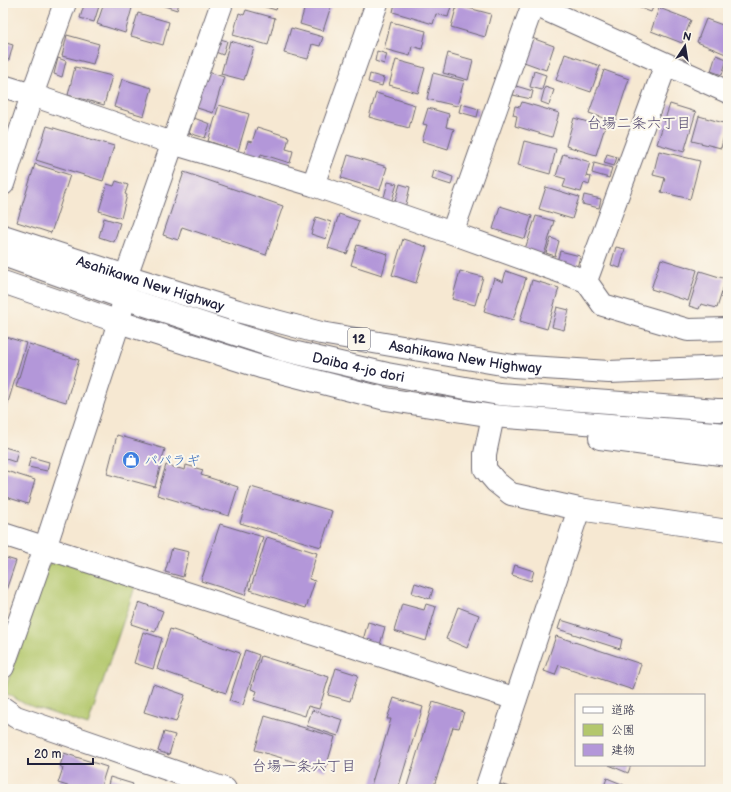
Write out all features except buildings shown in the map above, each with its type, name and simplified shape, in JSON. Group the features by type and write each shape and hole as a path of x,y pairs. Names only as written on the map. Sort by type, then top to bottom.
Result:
{"main road":[{"path":"3,184 32,95 65,3"},
{"path":"3,667 45,548 119,322 124,298 126,276 222,3"},
{"path":"313,185 377,3"},
{"path":"452,233 532,4 728,92"},
{"path":"586,282 666,64"},
{"path":"3,86 172,143 313,185 452,233 586,282 603,304 688,330 728,328"},
{"name":"Asahikawa New Highway","path":"3,236 238,311 321,333 513,366 609,372 728,367"},
{"name":"Daiba 4-jo dori","path":"3,255 124,298 284,350 387,374 499,394 709,410 728,410"},
{"name":"Daiba 4-jo dori","path":"3,282 119,322 261,367 386,399 493,416 728,434"},
{"path":"513,366 499,394 485,454 485,469 496,482 511,494 579,509 728,531"},
{"path":"493,416 537,430 728,455"},
{"path":"486,789 579,509"},
{"path":"3,534 516,699"},
{"path":"3,708 16,717 225,789"}],"green space":[{"path":"60,561 135,587 88,725 25,704 4,692 48,565"}],"place":[{"name":"パパラギ","path":"131,460"}],"district":[{"name":"台場二条六丁目","path":"639,123"},
{"name":"台場一条六丁目","path":"304,766"}]}
